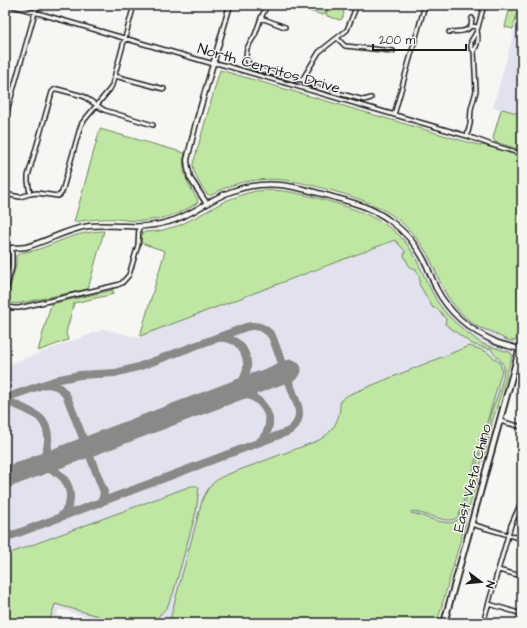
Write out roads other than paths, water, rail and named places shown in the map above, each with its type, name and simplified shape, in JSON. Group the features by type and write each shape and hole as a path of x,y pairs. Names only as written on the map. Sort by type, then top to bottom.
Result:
{"main road":[{"name":"East Vista Chino","path":"444,623 521,350 522,340"}],"street":[{"name":"North Cerritos Drive","path":"10,5 220,64 467,136 522,154"},
{"path":"5,119 37,5"},
{"path":"5,194 20,197 37,193 54,196 60,195 82,123 110,89 115,76 134,5"},
{"path":"207,204 190,178 187,160 230,5"},
{"path":"267,5 255,35 247,48 246,56 249,64 254,68 291,79 302,80 319,88 364,100 371,98"},
{"path":"302,80 319,52 347,30 357,5"},
{"path":"394,115 425,5"},
{"path":"474,51 471,48 471,41 478,29 484,5"},
{"path":"261,18 285,27"},
{"path":"449,32 465,31 469,29 472,18"},
{"path":"471,26 478,29"},
{"path":"467,136 470,124 471,109 476,91 474,51 479,38 478,29"},
{"path":"337,38 345,46 393,51"},
{"path":"242,71 249,64"},
{"path":"115,76 164,89"},
{"path":"30,194 28,176 52,92 54,90 57,89 83,96 104,110 153,125"},
{"path":"5,248 30,246 66,232 85,227 161,224 173,221 191,213 224,194 259,185 275,184 304,188 358,204 384,216 413,243 424,260 442,297 458,318 481,335 496,342 521,350"},
{"path":"5,306 19,308 122,283 129,275 138,245 139,226"},
{"path":"5,293 12,267 12,248"},
{"path":"500,421 522,427"},
{"path":"483,623 511,525 522,497"},
{"path":"471,524 522,539"},
{"path":"498,570 522,576"},
{"path":"488,604 522,614"}]}
